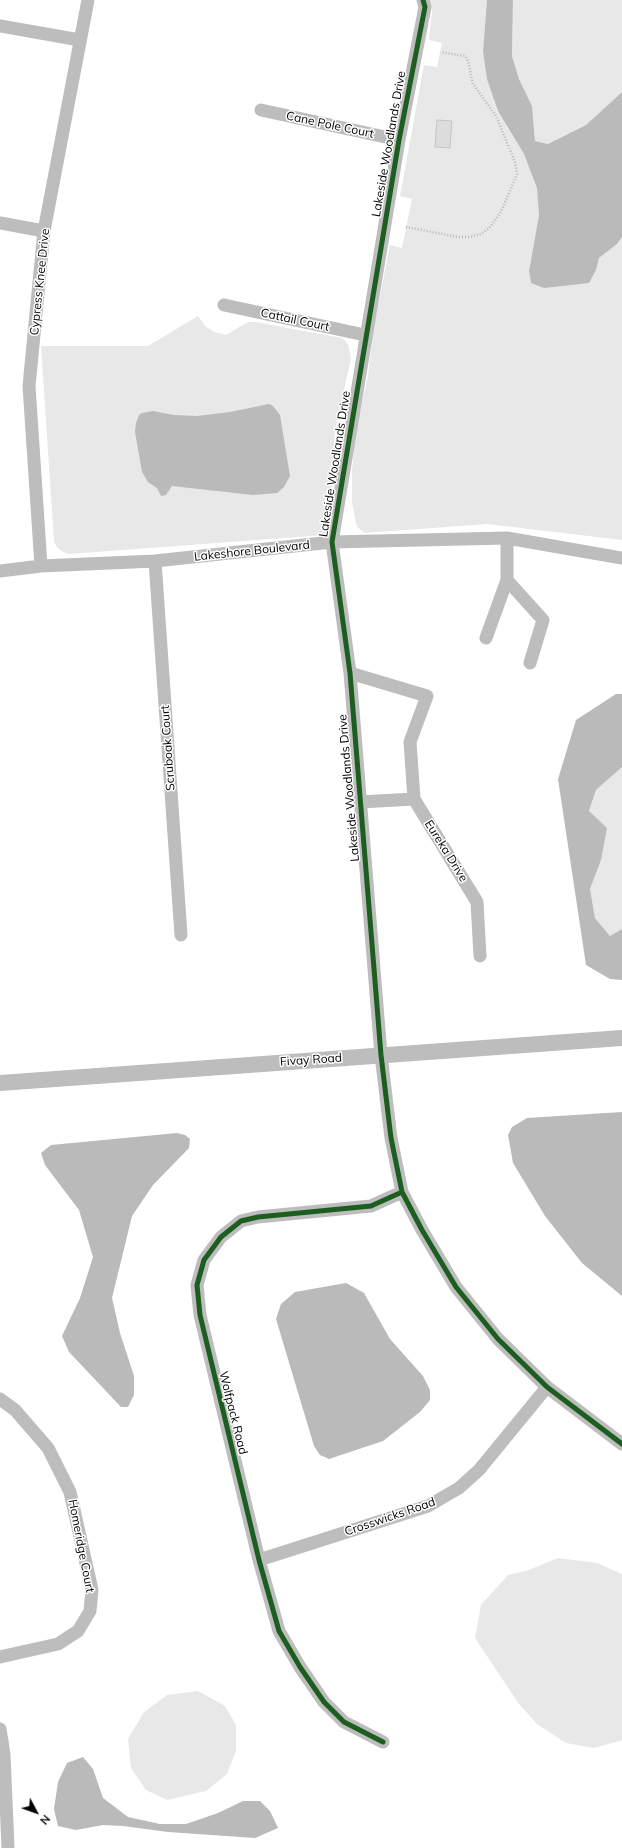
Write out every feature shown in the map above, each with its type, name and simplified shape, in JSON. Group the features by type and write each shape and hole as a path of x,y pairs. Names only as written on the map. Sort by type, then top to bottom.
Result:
{"street":[{"name":"Cypress Knee Drive","path":"41,566 29,386 44,230 88,0"},
{"name":"Lakeside Woodlands Drive","path":"423,0 425,7 399,140 365,336 332,542 350,673 381,1055 391,1138 402,1192 422,1230 456,1287 498,1339 547,1387 622,1444"},
{"path":"0,26 80,40"},
{"name":"Cane Pole Court","path":"261,110 399,140"},
{"path":"0,223 44,230"},
{"name":"Cattail Court","path":"224,305 365,336"},
{"path":"486,638 507,580 507,538"},
{"name":"Lakeshore Boulevard","path":"0,571 41,566 155,561 332,542 507,538 622,558"},
{"name":"Scruboak Court","path":"155,561 181,935"},
{"path":"507,580 543,620 530,663"},
{"path":"350,673 427,696 410,742 414,799 360,802"},
{"name":"Eureka Drive","path":"414,799 477,902 480,956"},
{"name":"Fivay Road","path":"0,1083 622,1038"},
{"name":"Wolfpack Road","path":"383,1742 344,1722 324,1702 300,1667 279,1631 259,1560 200,1315 197,1285 204,1260 221,1237 241,1221 258,1217 371,1206 402,1192"},
{"name":"Crosswicks Road","path":"259,1560 428,1506 459,1488 479,1470 547,1387"},
{"name":"Homeridge Court","path":"0,1399 15,1410 48,1448 70,1492 92,1590 90,1611 78,1631 58,1644 0,1657"},
{"path":"0,1729 4,1754 8,1848"}],"path":[{"path":"406,227 458,237 470,237 480,234 490,226 501,212 516,174 515,162 496,116 473,84 468,61 465,56 440,52"}],"shaded area":[{"path":"429,0 487,0 483,51 498,111 524,154 537,187 539,215 529,271 531,283 596,270 599,258 617,244 622,237 622,540 487,524 365,533 357,527 352,503 352,471 355,434 368,376 373,332 390,245 402,248 412,199 400,196 424,65 437,67 442,43 429,40 432,11"},
{"path":"487,0 513,0 512,56 519,79 532,106 535,141 548,144 586,125 622,92 622,237 617,244 599,258 596,270 589,283 544,288 531,283 529,271 539,215 537,188 524,154 498,111 487,79 483,51"},
{"path":"513,0 622,0 622,92 586,125 548,144 535,141 532,106 519,79 512,56"},
{"path":"198,316 205,326 214,332 226,335 248,322 256,322 342,338 348,344 351,358 335,430 329,530 324,535 69,554 63,552 57,547 54,541 41,346 148,346"},
{"path":"269,404 273,406 280,415 290,476 284,487 277,493 253,495 172,486 166,495 161,496 157,488 148,482 142,472 135,432 136,423 139,415 142,413 153,411 174,415 197,416 230,412"},
{"path":"616,694 622,694 622,767 596,790 589,811 607,828 601,860 590,889 595,918 610,936 622,929 622,980 610,979 586,965 558,779 576,720"},
{"path":"622,767 622,929 610,936 595,918 590,889 601,860 589,812 596,790"},
{"path":"622,1112 622,1296 582,1263 545,1216 513,1163 508,1135 512,1127 527,1118"},
{"path":"177,1133 185,1135 190,1139 189,1148 153,1185 132,1216 112,1298 120,1333 134,1376 134,1395 128,1407 121,1407 69,1352 62,1336 80,1298 93,1257 79,1210 45,1165 41,1153 51,1145"},
{"path":"346,1283 364,1293 390,1339 423,1376 430,1390 430,1400 420,1412 383,1441 329,1459 320,1455 314,1446 276,1319 281,1304 295,1292"},
{"path":"558,1558 597,1563 622,1574 622,1740 594,1748 566,1743 537,1724 519,1704 475,1638 481,1605 508,1575 526,1571"},
{"path":"198,1691 225,1706 236,1725 236,1751 227,1774 206,1791 167,1800 146,1790 131,1768 128,1739 144,1712 167,1695"},
{"path":"83,1757 93,1769 103,1798 128,1817 160,1824 186,1824 218,1813 243,1801 260,1801 270,1811 278,1828 255,1838 168,1832 123,1826 103,1825 76,1830 58,1826 54,1809 58,1782 67,1763"}],"building":[{"path":"437,120 452,121 450,148 435,147"}],"cycle path":[{"path":"423,0 425,7 399,140 332,542 350,673 381,1055 391,1138 402,1192 422,1230 456,1287 498,1339 547,1387 622,1444"},
{"path":"383,1742 344,1722 324,1702 300,1667 279,1631 259,1560 200,1315 197,1285 204,1260 221,1237 241,1221 258,1217 371,1206 402,1192"}]}
